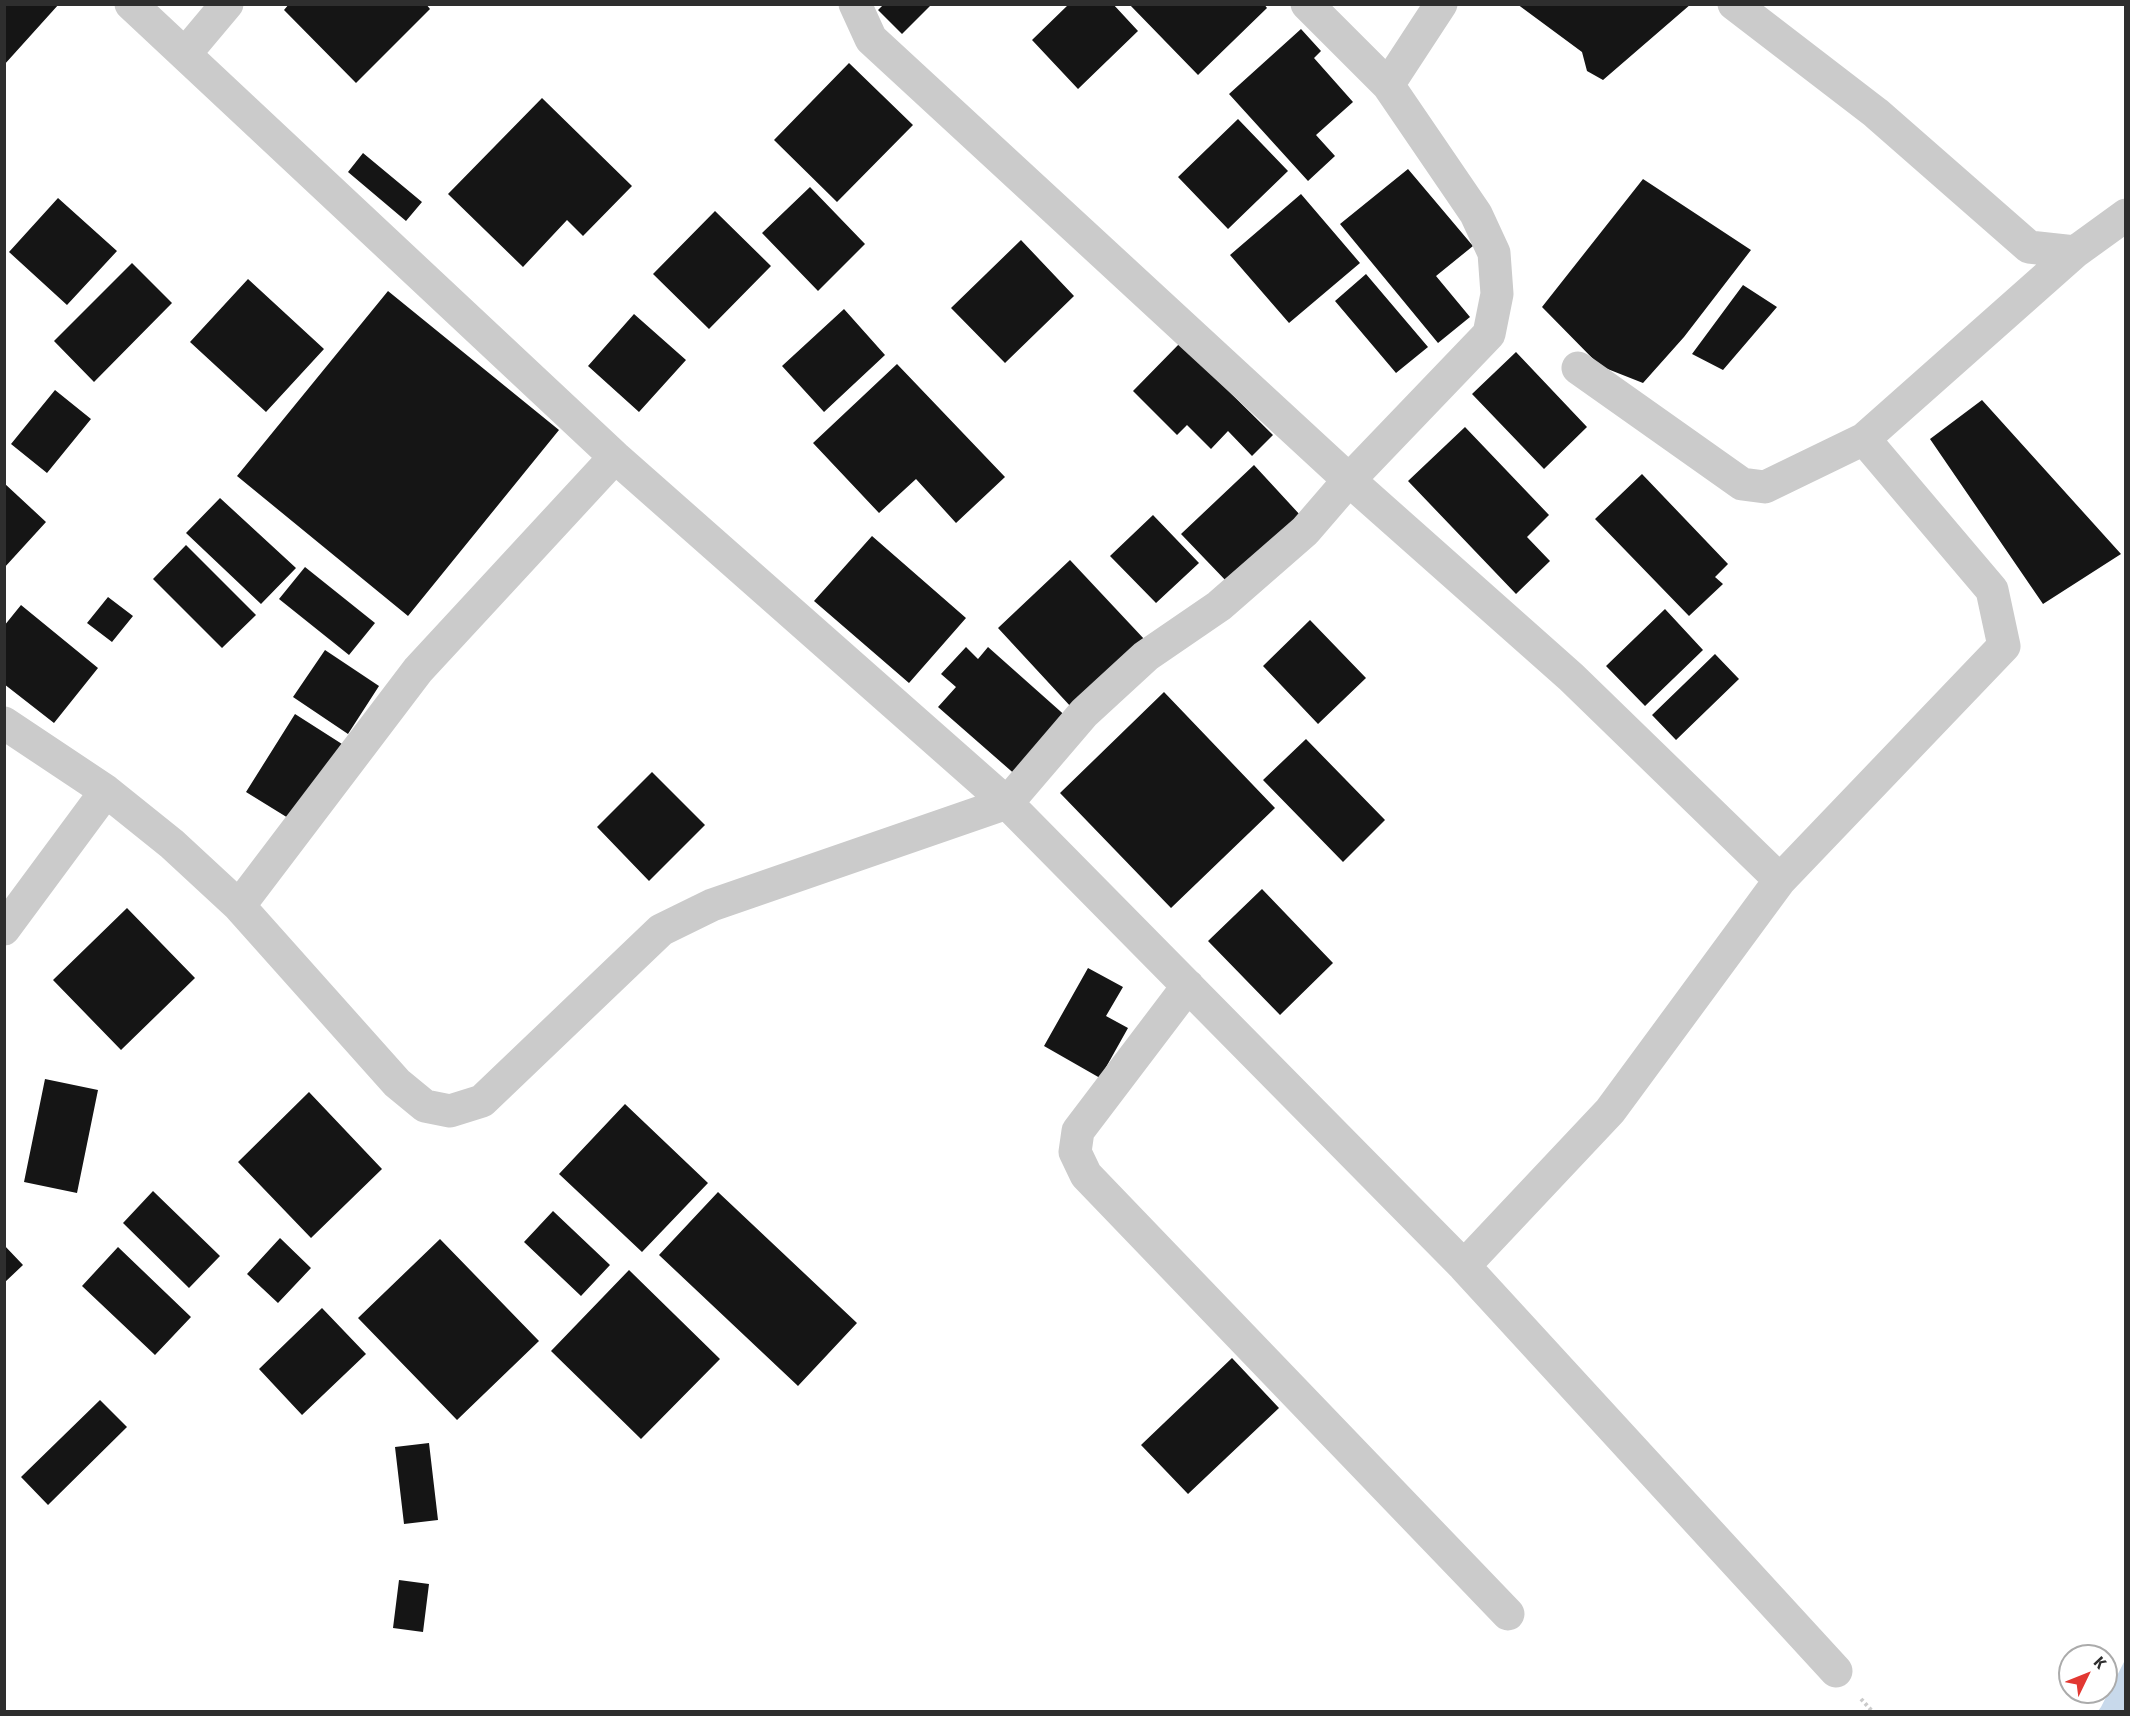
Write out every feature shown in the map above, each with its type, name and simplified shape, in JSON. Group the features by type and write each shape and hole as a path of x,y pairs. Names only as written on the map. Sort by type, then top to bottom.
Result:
{"street":[{"path":"131,4 615,457 1007,803 1464,1266 1836,1671"},
{"path":"185,54 227,4"},
{"path":"855,4 871,39 1349,480 1571,676 1780,880"},
{"path":"4,723 106,790 172,844 239,906 397,1083 425,1106 450,1111 482,1101 661,930 712,905 1007,803 1084,713 1146,657 1219,606 1305,531 1349,480 1489,334 1497,294 1494,253 1476,214 1388,85 1307,4"},
{"path":"1388,85 1441,4"},
{"path":"1734,4 1876,113 2029,247 2075,252"},
{"path":"1578,368 1742,484 1765,487 1864,439 2075,252 2126,215"},
{"path":"1464,1266 1610,1111 1780,880 2004,646 1992,590 1864,439"},
{"path":"239,906 418,670 615,457"},
{"path":"4,929 106,790"},
{"path":"1188,986 1078,1131 1075,1152 1086,1175 1508,1614"}],"water":[{"path":"2125,1660 2125,1711 2098,1711 2103,1704 2118,1704 2118,1674"}],"building":[{"path":"4,4 59,4 4,65"},
{"path":"289,4 426,4 430,9 356,83 284,10"},
{"path":"884,4 932,4 902,34 878,10"},
{"path":"1069,4 1113,4 1138,31 1078,89 1032,40"},
{"path":"1129,4 1264,4 1267,8 1198,75"},
{"path":"1517,4 1691,4 1603,80 1587,71 1582,52"},
{"path":"1301,29 1321,51 1314,58 1353,102 1316,135 1335,156 1308,181 1229,94"},
{"path":"849,63 913,125 837,202 774,140"},
{"path":"542,98 632,186 583,236 567,220 523,267 448,194"},
{"path":"1238,119 1288,171 1228,229 1178,177"},
{"path":"363,153 422,202 406,221 348,172"},
{"path":"1408,169 1473,246 1436,276 1470,317 1438,343 1340,224"},
{"path":"1643,179 1751,250 1684,337 1643,383 1600,366 1542,307"},
{"path":"810,187 865,244 818,291 762,233"},
{"path":"1301,194 1360,263 1289,323 1230,255"},
{"path":"58,198 117,251 67,305 9,252"},
{"path":"715,211 771,266 709,329 653,274"},
{"path":"1021,240 1074,296 1005,363 951,308"},
{"path":"132,263 172,303 94,382 54,341"},
{"path":"1366,274 1428,347 1396,373 1335,301"},
{"path":"248,279 324,349 266,412 190,342"},
{"path":"1743,285 1777,307 1723,370 1692,354"},
{"path":"388,291 559,430 408,616 237,476"},
{"path":"844,309 885,355 824,412 782,366"},
{"path":"634,314 686,360 639,412 588,366"},
{"path":"1180,343 1273,435 1252,456 1228,431 1211,449 1187,425 1177,435 1133,391"},
{"path":"1516,352 1587,427 1544,469 1472,394"},
{"path":"897,364 1005,477 956,523 916,479 879,513 813,443"},
{"path":"55,390 91,419 47,473 11,444"},
{"path":"1982,400 2121,554 2043,604 1930,439"},
{"path":"1465,427 1549,515 1527,537 1550,561 1516,594 1408,481"},
{"path":"1254,465 1301,516 1229,584 1181,534"},
{"path":"1642,474 1728,564 1715,577 1723,584 1689,616 1595,519"},
{"path":"4,483 46,522 4,568"},
{"path":"220,498 296,568 261,604 186,533"},
{"path":"1153,515 1199,563 1156,603 1110,556"},
{"path":"872,536 966,618 909,683 814,601"},
{"path":"186,545 256,615 222,648 153,579"},
{"path":"1070,560 1145,640 1072,708 998,628"},
{"path":"305,567 375,623 349,655 279,599"},
{"path":"108,597 133,616 112,642 87,623"},
{"path":"21,605 98,668 54,723 4,684 4,626"},
{"path":"1665,609 1703,650 1645,706 1606,666"},
{"path":"1310,620 1366,678 1318,724 1263,666"},
{"path":"966,647 978,659 988,647 1069,719 1018,777 938,707 956,687 941,674"},
{"path":"325,650 379,686 348,734 293,697"},
{"path":"1715,654 1739,679 1676,740 1652,715"},
{"path":"1164,692 1275,808 1171,908 1060,793"},
{"path":"295,714 342,744 293,821 246,792"},
{"path":"1306,739 1385,820 1343,862 1263,780"},
{"path":"652,772 705,825 649,881 597,827"},
{"path":"1262,889 1333,963 1280,1015 1208,941"},
{"path":"127,908 195,978 121,1050 53,980"},
{"path":"1088,968 1123,987 1106,1016 1128,1028 1100,1078 1044,1046"},
{"path":"45,1079 98,1090 77,1193 24,1182"},
{"path":"309,1092 382,1169 311,1238 238,1162"},
{"path":"625,1104 708,1183 642,1252 559,1174"},
{"path":"153,1191 220,1256 189,1288 123,1223"},
{"path":"718,1192 857,1323 798,1386 659,1255"},
{"path":"553,1211 610,1265 581,1296 524,1242"},
{"path":"280,1238 311,1268 278,1303 247,1274"},
{"path":"440,1239 539,1341 457,1420 358,1318"},
{"path":"4,1245 23,1265 4,1283"},
{"path":"118,1247 191,1317 155,1355 82,1286"},
{"path":"629,1270 720,1359 641,1439 551,1351"},
{"path":"322,1308 366,1354 302,1415 259,1369"},
{"path":"1232,1358 1279,1408 1188,1494 1141,1445"},
{"path":"100,1400 127,1427 48,1505 21,1477"},
{"path":"429,1443 438,1520 404,1524 395,1447"},
{"path":"399,1580 429,1584 423,1632 393,1628"}]}
